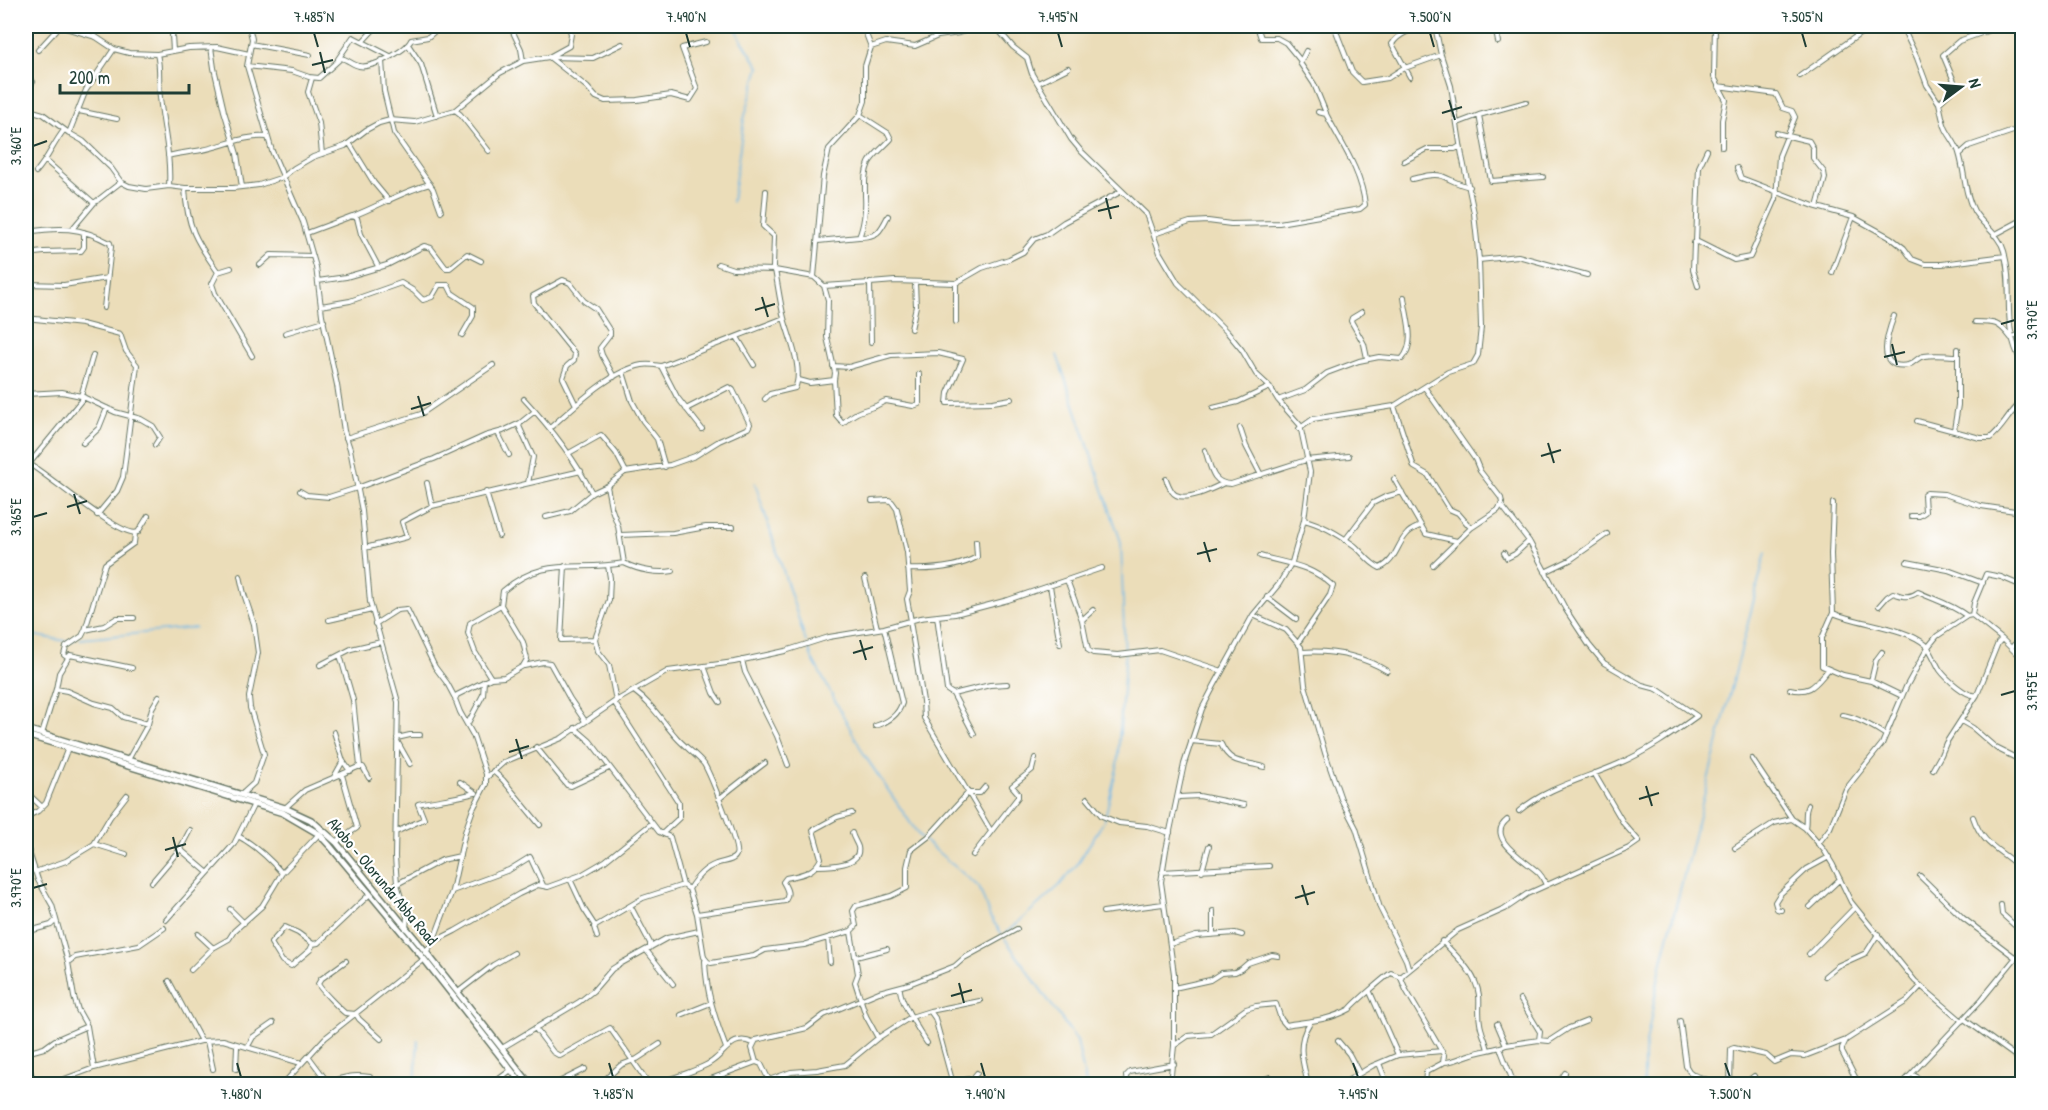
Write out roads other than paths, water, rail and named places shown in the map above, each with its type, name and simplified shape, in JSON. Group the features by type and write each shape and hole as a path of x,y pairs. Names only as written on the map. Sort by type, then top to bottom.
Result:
{"main road":[{"name":"Akobo - Olorunda Abba Road","path":"26,729 128,760 138,766 283,813 319,834 424,959 522,1084"},
{"name":"Akobo - Olorunda Abba Road","path":"26,735 242,794 285,808 311,820 336,842 530,1084"},
{"path":"477,1029 483,1024"}],"street":[{"path":"38,50 60,26 96,37 114,49 129,53 157,54 211,47 249,54"},
{"path":"173,51 172,35 178,26"},
{"path":"250,26 252,44 247,66 267,137 307,233 313,256 346,438 362,511 367,586 375,624 398,702 397,885 407,916 406,930"},
{"path":"363,41 376,26"},
{"path":"338,59 344,58 360,66 382,60 397,54 409,45 411,40 428,37 441,26"},
{"path":"549,57 569,46 571,34 569,26"},
{"path":"814,277 823,176 829,149 860,115 866,101 865,66 870,47 863,26"},
{"path":"935,26 941,36"},
{"path":"870,47 886,42 915,46 941,36 980,26"},
{"path":"995,26 1027,58 1032,74 1076,145 1146,214 1164,261 1178,283 1227,332 1242,350 1256,374 1270,387 1300,425 1299,429 1310,472 1304,520 1292,562 1279,584 1253,615 1202,709 1191,741 1162,872 1163,904 1174,988 1174,1064 1170,1084"},
{"path":"1154,234 1190,222 1279,223 1360,210 1365,205 1364,191 1359,176 1326,114 1314,84 1303,70 1300,60 1286,43 1277,38 1261,38 1258,35 1257,26"},
{"path":"1334,26 1352,72 1362,82 1388,78 1441,54"},
{"path":"1410,76 1392,44 1395,39 1410,30 1425,26"},
{"path":"1299,429 1314,419 1394,406 1448,372 1473,364 1478,355 1481,327 1479,260 1470,187 1460,146 1451,86 1435,26"},
{"path":"1495,26 1498,42"},
{"path":"1715,26 1714,77 1726,100 1722,120 1722,147"},
{"path":"1800,76 1871,26"},
{"path":"1902,26 1927,85 1939,102 1945,128 1960,154 1965,186 1975,214 2001,243 2005,255 2011,338 2022,363"},
{"path":"512,30 521,49 523,61"},
{"path":"1939,102 1954,89 1954,81 1943,55 1959,41 1987,31"},
{"path":"247,66 292,71 312,78 322,76 338,59 353,37 390,56"},
{"path":"549,57 596,97 605,101 637,100 671,95 690,100 697,89 682,48 706,42"},
{"path":"252,44 310,55"},
{"path":"26,109 43,114 88,145 111,168 121,182 140,189 169,186 242,187 259,185 283,177 294,168 322,154 350,144 366,130 379,123 390,120 415,122 455,110 500,74 523,61 549,57 593,58 622,44"},
{"path":"409,45 421,64 437,116"},
{"path":"211,47 224,111 234,141 242,187"},
{"path":"69,134 86,90 114,49"},
{"path":"1300,60 1306,51"},
{"path":"157,54 160,67 159,92 168,156 169,186"},
{"path":"382,60 384,91 394,132 430,184 441,211"},
{"path":"1038,83 1068,68"},
{"path":"26,77 33,82"},
{"path":"312,78 308,92 319,123 322,154"},
{"path":"1696,242 1734,260 1750,258 1773,208 1779,156 1795,117 1792,111 1783,108 1776,94 1718,86"},
{"path":"1458,123 1526,102"},
{"path":"455,110 489,151"},
{"path":"79,111 117,119"},
{"path":"1318,112 1326,114"},
{"path":"859,237 863,226 866,198 864,180 867,169 870,160 891,139 888,133 860,115"},
{"path":"1479,116 1491,181 1543,177"},
{"path":"1960,154 1969,146 2022,128"},
{"path":"36,172 46,161 64,130"},
{"path":"1776,133 1809,141 1813,148 1814,158 1824,172 1825,178 1817,207"},
{"path":"168,156 190,150 202,150 254,136 267,137"},
{"path":"350,144 374,183 389,201"},
{"path":"1404,161 1427,149 1455,149 1460,146"},
{"path":"1698,286 1693,270 1692,249 1696,242 1699,167 1707,150"},
{"path":"46,161 94,203"},
{"path":"1737,168 1741,178 1817,207 1853,217 1891,238 1904,248 1912,260 1925,264 1942,264 2005,255"},
{"path":"1412,179 1440,175 1458,185 1470,187"},
{"path":"73,228 94,203 121,182"},
{"path":"307,233 430,184"},
{"path":"185,188 188,218 192,230 204,254 218,272"},
{"path":"765,399 770,394 795,388 799,380 773,267 774,236 763,226 766,191"},
{"path":"824,286 895,281 956,283 982,268 1023,252 1034,239 1047,234 1064,222 1122,191"},
{"path":"352,216 357,218 361,234 379,268"},
{"path":"818,241 870,237 880,232 888,216"},
{"path":"1832,273 1853,217"},
{"path":"1994,235 2022,220"},
{"path":"26,232 57,227 73,228 111,245 104,308"},
{"path":"26,254 81,251 84,247 84,232"},
{"path":"318,281 379,268 401,260 427,246 446,268 450,268 467,254 481,261"},
{"path":"260,265 271,255 313,256"},
{"path":"1479,260 1524,257 1587,275"},
{"path":"718,264 733,269 775,270 814,277 824,286 828,300 827,337 835,373 834,406 838,420 843,423 859,411 882,402 913,406 919,404 919,374"},
{"path":"218,272 231,268"},
{"path":"218,272 213,284 215,293 252,356"},
{"path":"26,284 64,285 107,279"},
{"path":"576,405 563,378 575,354 534,303 533,296 563,280 570,283 584,301 596,309 610,331 600,348 614,377"},
{"path":"321,306 350,301 401,283 423,300 432,297 439,285 448,285 452,293 473,307 473,316 462,334"},
{"path":"870,283 871,342"},
{"path":"911,329 916,306 915,283"},
{"path":"956,283 956,322"},
{"path":"1278,400 1305,390 1330,371 1367,358 1402,359 1408,348 1410,330 1404,297"},
{"path":"1362,312 1351,321 1364,344 1367,358"},
{"path":"1894,316 1885,345 1889,360 1895,364 1908,365 1917,358 1926,356 1958,356"},
{"path":"26,318 82,324 120,334 126,351 136,361 138,369 123,477 117,491 97,515"},
{"path":"550,429 576,405 623,372 643,365 661,366 784,318"},
{"path":"285,333 324,321"},
{"path":"1975,322 1993,322 2003,327 2011,338"},
{"path":"2011,338 2022,333"},
{"path":"737,337 754,365"},
{"path":"1954,430 1959,385 1958,349"},
{"path":"833,366 849,367 891,355 950,354 963,359 948,393 947,403 993,402 1011,399"},
{"path":"93,355 82,397 27,463 97,515 135,534"},
{"path":"346,438 421,414 493,365"},
{"path":"661,366 670,385 702,429"},
{"path":"623,372 632,401 643,421 657,439 665,467"},
{"path":"799,380 810,382 834,380"},
{"path":"546,517 570,511 592,493 607,486 626,472 665,467 695,456 719,441 748,428 750,424 733,390 729,387 686,409"},
{"path":"1213,408 1239,402 1270,387"},
{"path":"1425,388 1480,471 1501,498 1502,506 1529,541 1589,645 1604,663 1642,685 1658,689 1697,716 1645,750 1618,764 1536,797 1519,811"},
{"path":"26,394 62,392 82,397 141,420 153,426 160,437 155,445"},
{"path":"524,399 569,453 592,493"},
{"path":"1917,421 1980,438 1992,437 2022,402"},
{"path":"1394,406 1414,467 1428,475 1449,508 1458,513 1471,528"},
{"path":"83,443 99,428 107,408"},
{"path":"300,491 307,495 329,497 357,488 434,459 485,436 498,433 520,423 535,411"},
{"path":"520,423 519,426 533,457 528,483"},
{"path":"1240,428 1246,446 1261,475"},
{"path":"498,433 509,455"},
{"path":"569,453 601,435 616,453 626,472"},
{"path":"1205,450 1216,480 1223,484"},
{"path":"1166,479 1173,494 1178,497 1201,494 1223,484 1232,484 1306,460 1349,456"},
{"path":"364,548 406,537 402,522 432,506 580,471"},
{"path":"1394,479 1426,534 1457,541"},
{"path":"427,483 432,506"},
{"path":"607,486 620,536 624,563"},
{"path":"486,492 499,536"},
{"path":"1345,540 1373,503 1402,492"},
{"path":"1911,516 1919,516 1925,512 1924,495 1927,493 1944,494 1982,506 2022,512"},
{"path":"872,501 889,500 895,505 906,546 909,591 907,599 923,701 923,715 991,831"},
{"path":"1833,503 1831,554 1833,613 1822,638 1822,666 1843,675 1871,681 1902,696"},
{"path":"1433,565 1471,528 1502,506"},
{"path":"67,657 64,655 66,647 82,636 85,630 105,564 134,543 135,534 148,516"},
{"path":"1304,520 1345,540 1356,547 1372,564 1380,568 1398,551 1407,534 1420,526"},
{"path":"620,536 673,533 706,527 733,527"},
{"path":"1545,572 1570,560 1607,534"},
{"path":"908,570 964,564 976,557 976,541"},
{"path":"1504,553 1507,558 1529,541"},
{"path":"1260,556 1292,562 1315,572 1334,587 1298,643"},
{"path":"1907,562 1948,570 1983,583"},
{"path":"523,666 527,659 523,642 501,605 503,591 516,582 543,569 565,566 608,566 624,563 634,568 673,571"},
{"path":"565,566 561,640 595,639"},
{"path":"608,566 609,600 595,639 598,651 609,665 615,701 680,803 679,818 662,833"},
{"path":"486,776 504,762 557,740 615,701 668,671 742,660 785,651 829,636 955,614 1008,600 1102,568"},
{"path":"1818,844 1830,828 1846,789 1887,735 1902,696 1928,647 1937,636 1969,616 1984,577 1990,573 2022,586"},
{"path":"240,576 254,624 258,653 249,697 250,708 264,754 254,783 242,794"},
{"path":"865,578 877,628"},
{"path":"1067,580 1082,620 1088,650 1093,653 1118,655 1160,650 1222,671"},
{"path":"1050,586 1060,644"},
{"path":"1879,606 1893,593 1905,597 1913,596 1918,592 1935,598 1958,609 2002,639 2022,659"},
{"path":"1267,597 1296,620"},
{"path":"491,678 475,652 468,633 470,623 501,605"},
{"path":"375,624 398,610 407,609 435,667 447,683 460,712 468,723 486,776 486,784 478,793 465,832 452,891 433,942 426,952"},
{"path":"328,620 372,610"},
{"path":"1082,620 1093,610"},
{"path":"1833,613 1848,620 1915,638 1928,647 1949,680 1970,695 1977,695"},
{"path":"1253,615 1286,630 1298,643 1302,652 1305,685 1325,753 1341,799 1356,828 1380,908 1409,970"},
{"path":"937,616 947,690 953,694 974,734"},
{"path":"85,630 104,626 117,618 134,618"},
{"path":"875,726 891,719 898,712 902,703 884,628"},
{"path":"2011,648 2022,636"},
{"path":"1933,770 1946,743 1977,695 1998,643 2002,639"},
{"path":"320,665 351,649 381,642"},
{"path":"1302,652 1327,651 1373,663 1387,671"},
{"path":"1871,681 1876,660 1882,652"},
{"path":"41,734 59,673 67,657 73,655 132,668"},
{"path":"340,655 353,700 360,766 369,778"},
{"path":"742,660 745,672 777,736 788,765"},
{"path":"455,699 457,695 491,678 504,677 523,666 550,663 585,722"},
{"path":"704,666 720,702"},
{"path":"1790,689 1808,691 1829,669"},
{"path":"468,723 471,713 483,695 484,681"},
{"path":"953,694 990,685 1007,684"},
{"path":"56,689 113,708 123,717 148,724"},
{"path":"634,691 644,698 677,739 703,763 734,836 736,856 713,865 702,873 689,889"},
{"path":"128,760 148,724 152,708 159,696"},
{"path":"1842,715 1851,716 1862,724 1872,726 1887,735"},
{"path":"1961,721 1996,748 2022,761"},
{"path":"575,728 590,741 659,832 670,837 683,885 689,889 697,914 711,1003 726,1048"},
{"path":"334,732 343,761 350,771"},
{"path":"397,739 420,735"},
{"path":"397,739 410,764"},
{"path":"1191,741 1221,744 1225,754 1231,760 1264,768"},
{"path":"536,747 567,785 572,786 609,768"},
{"path":"26,817 42,807 68,748"},
{"path":"973,855 1018,797 1018,793 1012,786 1032,770 1035,758"},
{"path":"1752,759 1792,819 1804,828 1829,857 1855,907 1915,981 1963,1020 2022,1061"},
{"path":"333,777 343,761"},
{"path":"719,799 765,763"},
{"path":"285,808 305,790 360,766"},
{"path":"492,772 503,780 540,825"},
{"path":"1401,978 1458,930 1504,909 1527,894 1629,848 1639,841 1624,824 1594,773"},
{"path":"336,842 357,828 342,775"},
{"path":"460,782 478,793"},
{"path":"705,960 715,962 754,956 765,950 797,946 850,932 856,926 853,911 856,906 891,896 908,888 907,867 911,850 928,837 968,793 980,793 985,787"},
{"path":"26,792 42,807"},
{"path":"396,832 424,819 418,804 478,793"},
{"path":"26,873 66,861 94,844 110,817 127,795"},
{"path":"1179,797 1198,796 1244,805"},
{"path":"1087,798 1102,816 1119,823 1147,826 1170,833"},
{"path":"166,920 207,872 226,854 254,804"},
{"path":"1804,828 1806,821 1804,811 1808,805"},
{"path":"818,866 821,858 813,830 852,813"},
{"path":"1973,817 1978,831 1988,843 2005,853 2022,870"},
{"path":"1507,819 1502,823 1501,830 1505,844 1536,871 1546,885"},
{"path":"1735,848 1774,823 1792,819"},
{"path":"433,942 538,885 548,887 581,875 605,861 652,823"},
{"path":"153,882 180,849 190,830"},
{"path":"697,914 785,901 788,897 788,890 783,882 786,878 805,874 818,866 848,863 853,859 858,853 858,848 852,833"},
{"path":"191,970 213,948 228,939 265,903 282,873 319,834"},
{"path":"238,836 249,842 282,873"},
{"path":"26,843 34,871 49,898 56,919 68,962 74,997 87,1026 94,1068"},
{"path":"94,844 126,854"},
{"path":"1202,871 1209,846"},
{"path":"180,849 207,872"},
{"path":"397,885 441,860 460,856"},
{"path":"452,891 509,870 530,857 543,885"},
{"path":"1781,910 1777,909 1775,902 1780,894 1807,869 1829,857"},
{"path":"1162,872 1269,866"},
{"path":"1920,876 1963,918 2016,958"},
{"path":"570,879 584,909 596,926"},
{"path":"1810,907 1840,879"},
{"path":"597,938 594,929 596,926 643,898 683,885"},
{"path":"313,944 285,927 271,943 282,961 291,966 370,894"},
{"path":"1103,912 1163,904"},
{"path":"2001,905 2002,914 2022,932"},
{"path":"631,907 650,943 648,949"},
{"path":"1809,954 1855,907"},
{"path":"230,909 244,922"},
{"path":"1213,911 1213,934"},
{"path":"26,932 51,926 56,919"},
{"path":"68,962 75,957 139,945 165,928"},
{"path":"753,1043 760,1039 807,1028 824,1015 879,992 900,987 955,966 964,958 1017,928"},
{"path":"501,1048 579,1002 593,991 612,969 666,938 699,931"},
{"path":"850,932 858,974 855,982 878,1038"},
{"path":"198,934 213,948"},
{"path":"1825,976 1837,966 1866,953 1878,934"},
{"path":"1170,944 1196,936 1242,935"},
{"path":"828,938 830,962"},
{"path":"1443,941 1466,966 1477,984 1480,1024 1488,1050"},
{"path":"648,949 673,984"},
{"path":"856,957 887,949"},
{"path":"1902,1084 1963,1020 2022,950"},
{"path":"457,993 493,965 514,953"},
{"path":"1174,988 1210,980 1221,973 1235,972 1248,963 1272,955 1278,956"},
{"path":"283,1084 319,1044 424,959"},
{"path":"346,961 321,979 318,984 320,989 329,995 340,1009 356,1014 381,1039"},
{"path":"1174,1046 1188,1036 1210,1034 1246,1009 1256,1006 1276,1004 1281,1019 1286,1025 1309,1023 1344,1012 1350,1009 1353,1002 1370,992 1386,975 1391,973 1401,978 1442,1051 1444,1062"},
{"path":"169,981 201,1041"},
{"path":"1730,1084 1731,1049 1766,1055 1774,1062 1791,1055 1805,1056 1846,1041 1907,1001 1921,986"},
{"path":"900,987 899,992 911,1017 927,1043"},
{"path":"1370,992 1398,1055"},
{"path":"1520,999 1540,1032 1539,1040"},
{"path":"697,1084 756,1062 761,1064 770,1082 791,1072 845,1065 878,1038 911,1017 980,1001"},
{"path":"681,1015 711,1003"},
{"path":"930,1011 935,1018 953,1084 973,1078 977,1073"},
{"path":"1425,1084 1426,1072 1444,1062 1454,1062 1469,1054 1506,1046 1539,1040 1549,1041 1569,1028 1587,1021"},
{"path":"1680,1021 1686,1066 1694,1075 1719,1084 1745,1083 1754,1076"},
{"path":"248,1046 254,1037 273,1023"},
{"path":"1308,1084 1300,1048 1309,1023"},
{"path":"1497,1024 1506,1046"},
{"path":"34,1084 26,1054 44,1048 87,1026"},
{"path":"535,1028 553,1052 560,1056 610,1028 646,1082 654,1083 705,1065 726,1048 741,1040 753,1043"},
{"path":"51,1084 94,1068 201,1041 223,1040 301,1063"},
{"path":"207,1041 213,1069"},
{"path":"1338,1041 1359,1073"},
{"path":"1846,1041 1842,1052 1855,1077 1856,1084"},
{"path":"753,1043 756,1062"},
{"path":"600,1084 621,1065 634,1061 660,1044"},
{"path":"236,1069 237,1046"},
{"path":"1500,1048 1514,1084"},
{"path":"1342,1084 1359,1073 1398,1055 1442,1051"},
{"path":"309,1057 329,1084 341,1077 358,1075 370,1077 371,1084"},
{"path":"1379,1063 1387,1084"},
{"path":"1127,1084 1126,1076 1130,1072 1174,1064"},
{"path":"555,1084 585,1069"},
{"path":"492,1084 511,1070"},
{"path":"1558,1084 1565,1073"},
{"path":"1912,1075 1923,1084"},
{"path":"1252,1084 1270,1077"}],"waterway":[{"path":"732,202 744,119 759,67 738,34 737,26"},
{"path":"1006,933 1058,887 1076,866 1104,821 1117,768 1125,662 1121,542 1057,355"},
{"path":"755,483 806,642"},
{"path":"1644,1084 1644,1053 1662,961 1766,552"},
{"path":"80,639 195,628"},
{"path":"26,634 66,641 75,640"},
{"path":"808,646 812,658 865,756 920,837 979,887 990,917 1002,934"},
{"path":"1005,939 1077,1041 1086,1084"},
{"path":"415,1084 418,1040"}]}
